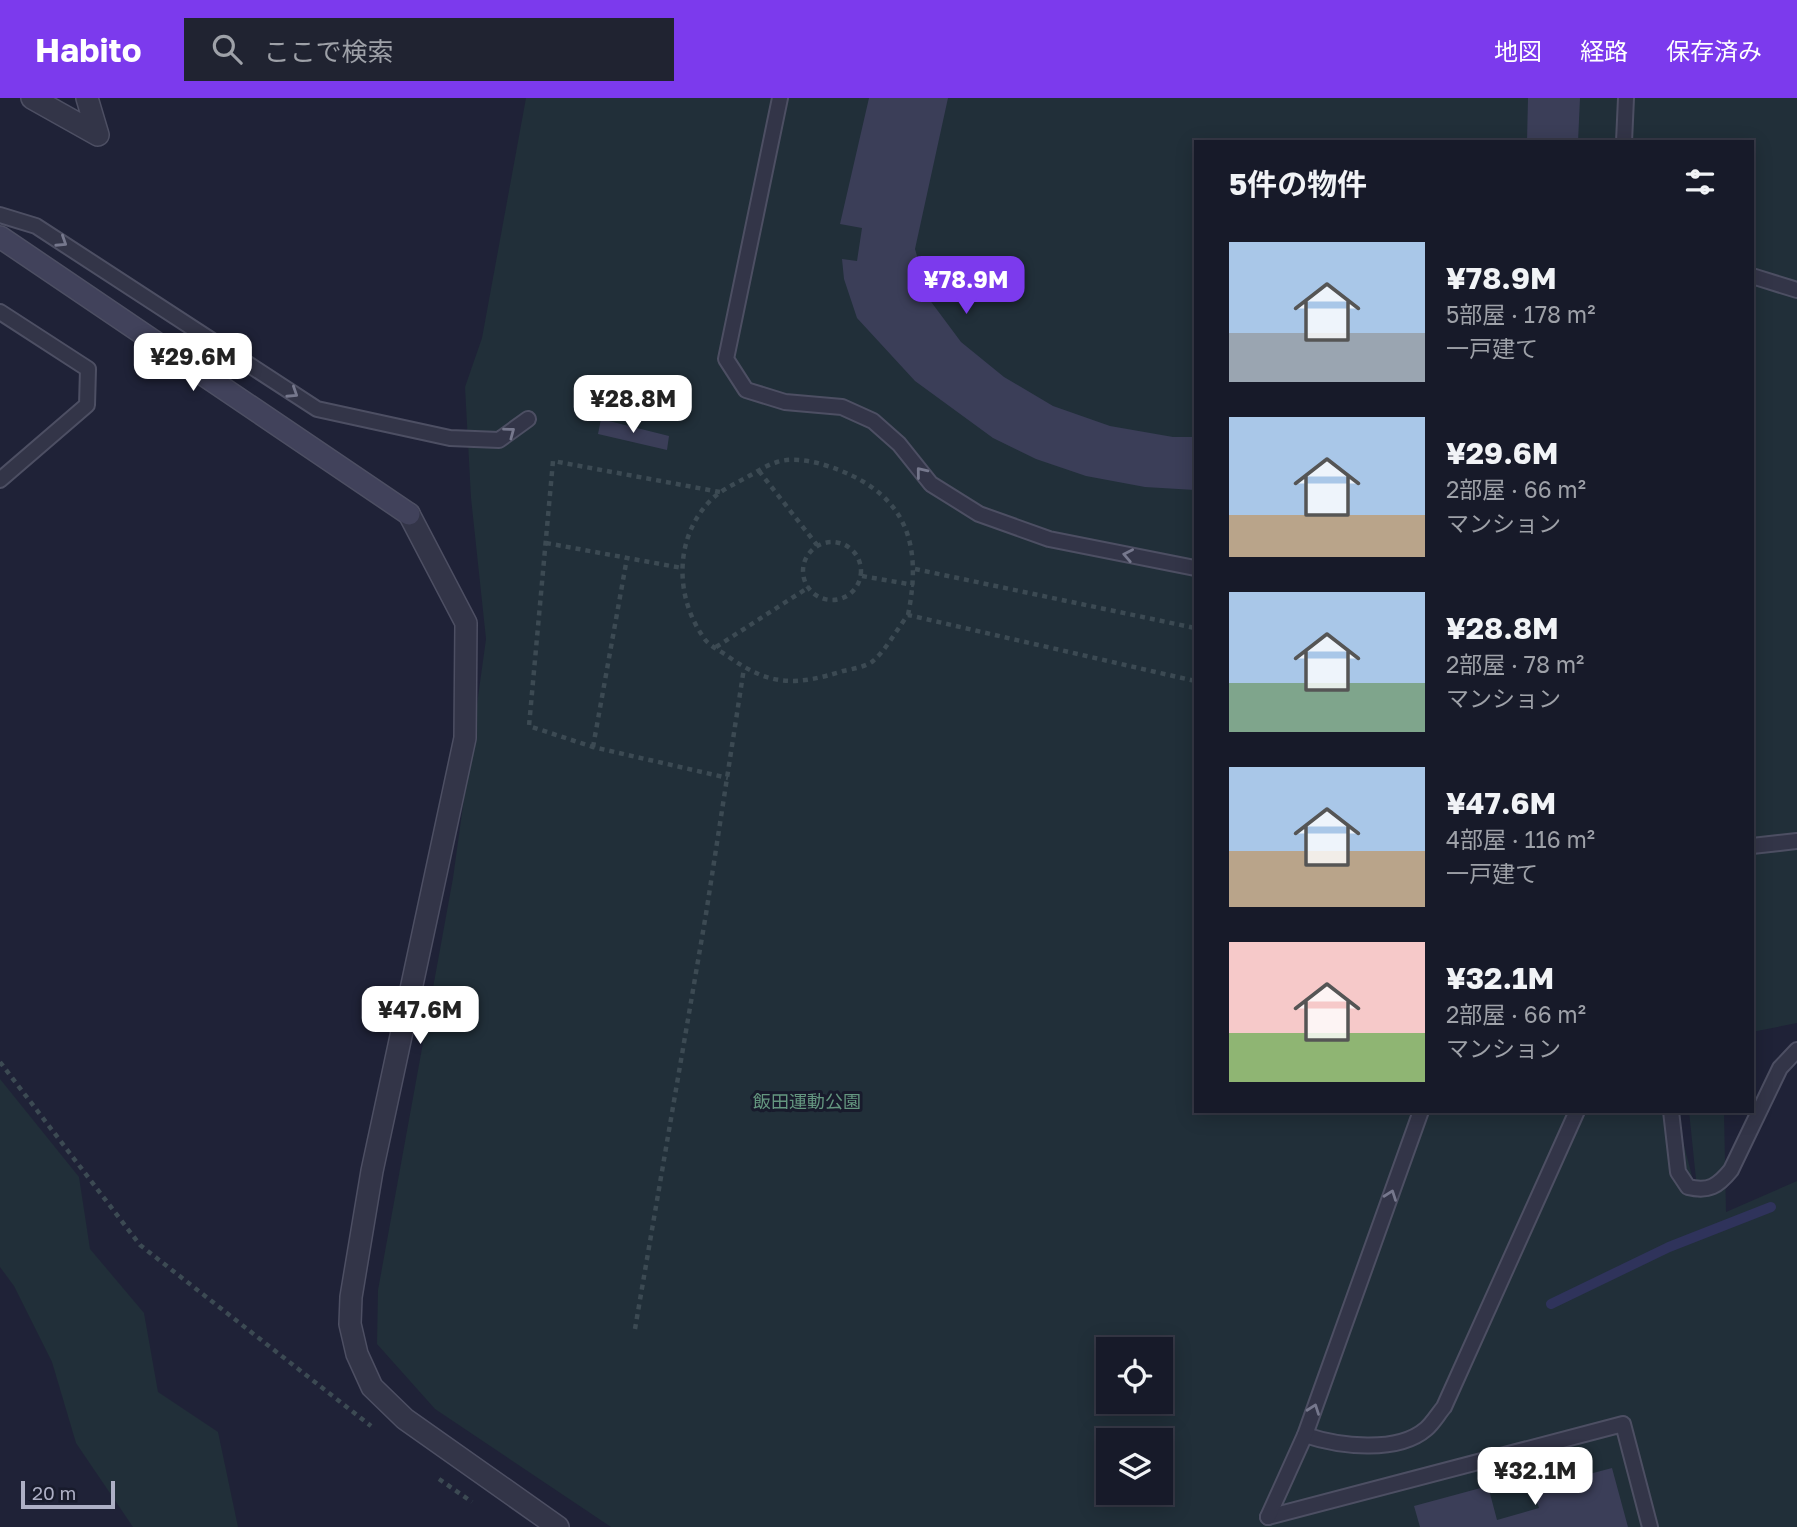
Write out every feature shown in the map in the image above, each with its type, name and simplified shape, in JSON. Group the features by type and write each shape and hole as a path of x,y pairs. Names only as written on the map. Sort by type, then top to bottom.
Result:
{"street":[{"path":"32,98 99,135 87,98"},
{"path":"0,237 409,514 466,623 465,738 372,1171 351,1297 350,1324 356,1354 372,1387 405,1419 558,1527"}],"lane":[{"path":"780,98 726,359 746,390 785,402 842,407 873,421 899,444 930,484 979,514 1049,539 1194,568"},
{"path":"1624,140 1626,98"},
{"path":"0,215 36,226 317,409 450,438 487,440 499,440 528,419"},
{"path":"1754,277 1797,290"},
{"path":"0,312 88,369 87,404 0,480"},
{"path":"1754,846 1797,841"},
{"path":"1671,1113 1678,1172 1688,1187 1704,1191 1719,1184 1737,1159 1780,1068 1797,1050"},
{"path":"1420,1113 1305,1435 1268,1517 1623,1424 1650,1527"},
{"path":"1305,1435 1332,1444 1388,1445 1426,1430 1444,1407 1576,1113"}],"path":[{"path":"720,492 553,461 529,726 593,747 728,778"},
{"path":"780,461 817,462 866,483 885,496 900,515 909,534 915,569 914,585 908,615 872,662 821,678 785,683 753,674 705,640 684,604 682,568 687,541 698,516 720,492 759,471 780,461"},
{"path":"759,471 817,545"},
{"path":"546,543 682,568"},
{"path":"836,543 853,550 858,557 862,576 859,587 843,597 818,598 804,579 807,555 817,545 836,543"},
{"path":"593,747 627,558"},
{"path":"915,569 1194,628"},
{"path":"862,576 914,585"},
{"path":"715,647 809,587"},
{"path":"908,615 1194,681"},
{"path":"635,1329 728,778 744,668"},
{"path":"0,1062 140,1245 381,1433"},
{"path":"435,1475 478,1506"}],"green space":[{"name":"飯田運動公園","path":"526,98 1797,98 1797,1023 1754,1032 1754,140 1194,140 1194,1113 1676,1113 1698,1199 1689,1113 1724,1113 1726,1212 1797,1181 1797,1527 611,1527 435,1409 377,1344 378,1290 453,878 486,639 471,498 465,387 482,338"},
{"path":"0,1079 79,1177 90,1249 144,1313 158,1392 218,1432 238,1527 133,1527 76,1443 52,1362 14,1286 0,1267"}],"building":[{"path":"869,98 948,98 915,249 929,299 961,342 1004,377 1053,406 1110,426 1173,437 1194,437 1194,490 1145,487 1086,476 1036,459 993,438 915,381 857,318 844,279 842,259 857,261 862,228 840,224"},
{"path":"1528,98 1580,98 1578,140 1527,140"},
{"path":"601,419 669,436 667,450 598,434"},
{"path":"1612,1468 1628,1527 1420,1527 1414,1506 1488,1486 1497,1520 1539,1508 1533,1489"}],"waterway":[{"path":"1551,1304 1669,1247 1771,1207"}]}
